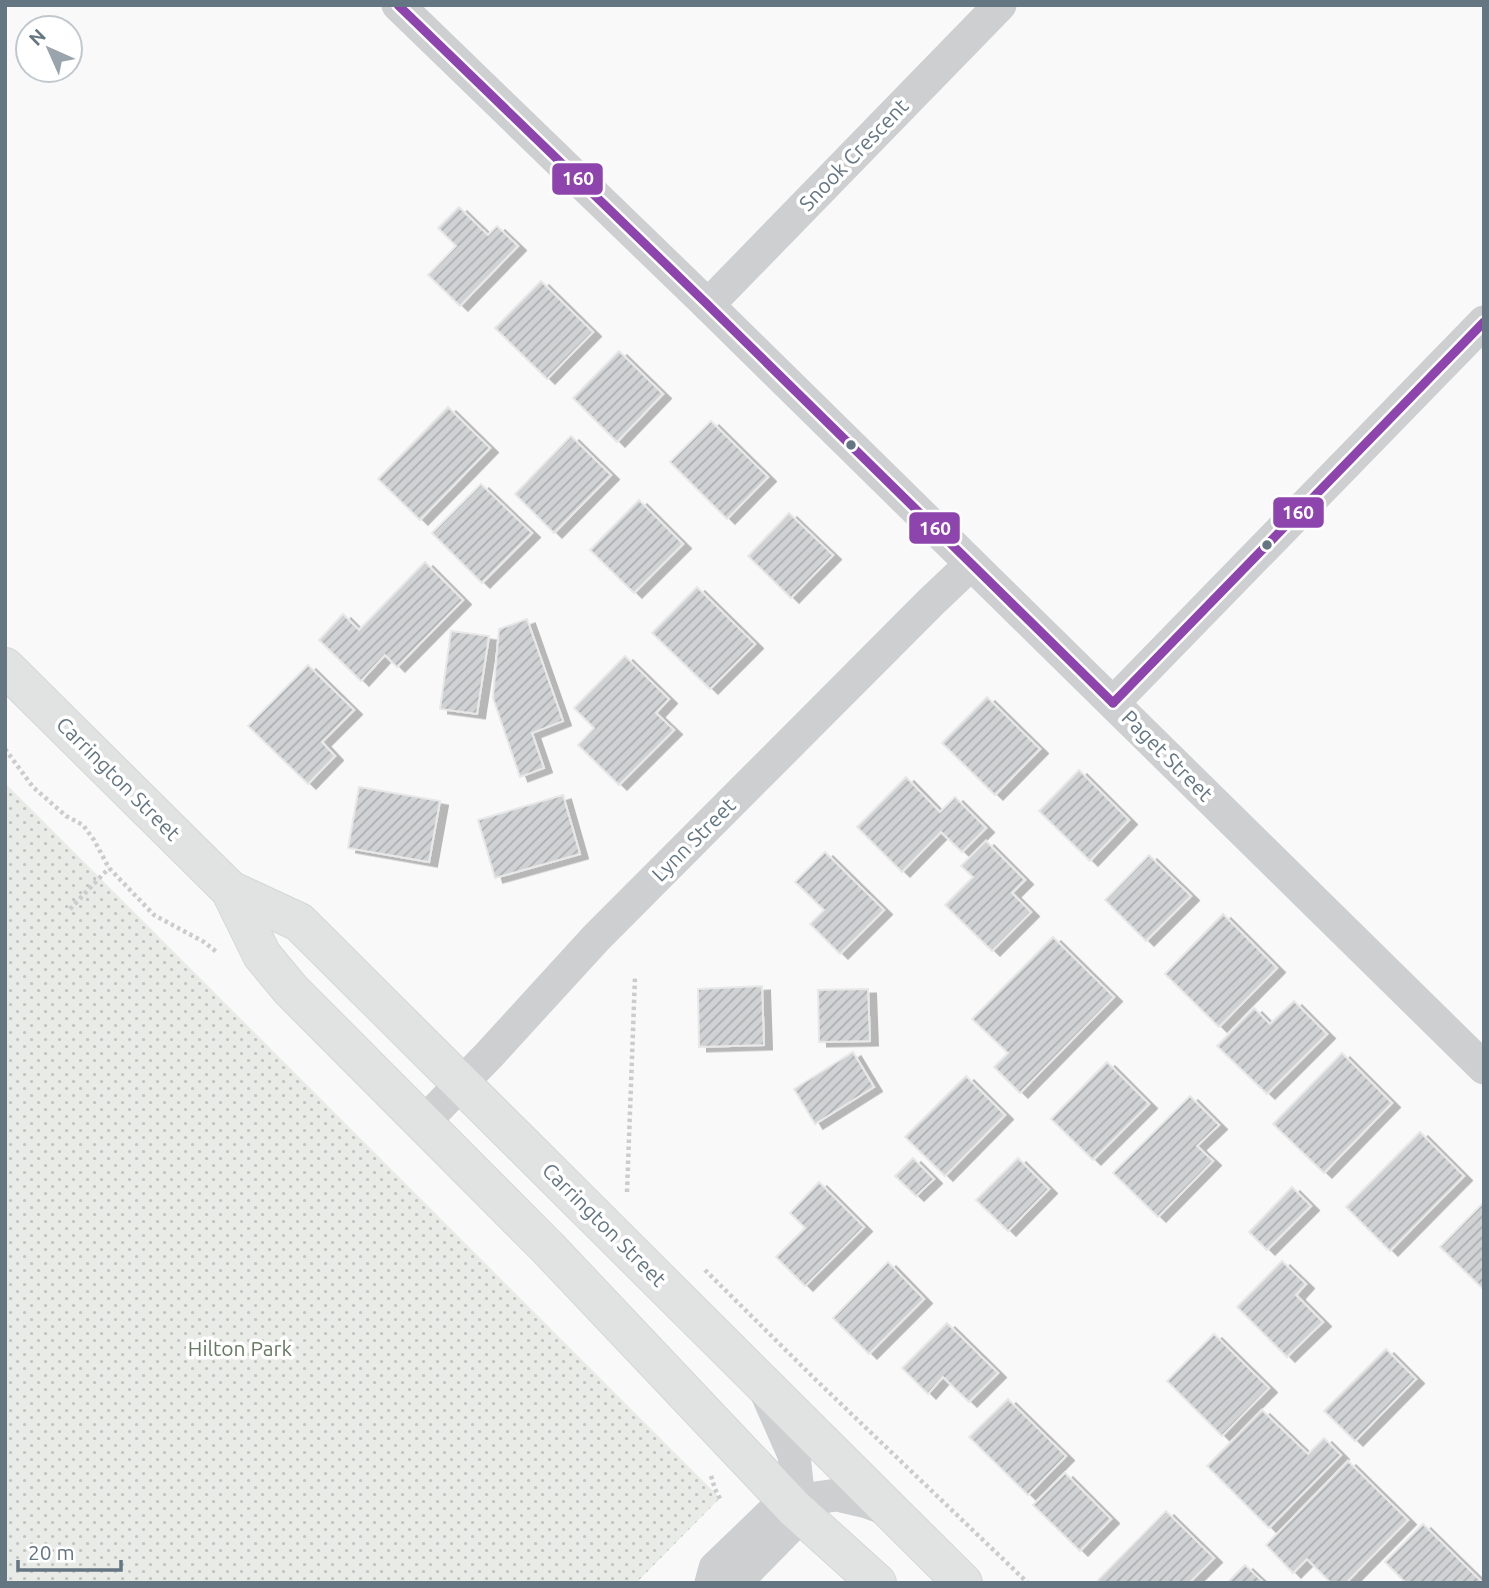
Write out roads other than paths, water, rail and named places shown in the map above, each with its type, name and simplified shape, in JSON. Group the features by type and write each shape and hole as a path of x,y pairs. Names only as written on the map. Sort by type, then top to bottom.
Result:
{"main road":[{"name":"Carrington Street","path":"5,667 230,890 262,955 291,990 548,1248 794,1507 877,1583"},
{"name":"Carrington Street","path":"230,890 299,922 964,1583"}],"street":[{"name":"Paget Street","path":"398,5 708,304 1484,1068"},
{"name":"Snook Crescent","path":"708,304 1000,5"},
{"path":"1113,703 1484,322"},
{"name":"Lynn Street","path":"423,1123 596,938 971,564"},
{"path":"735,1583 790,1527 794,1507 797,1483 793,1455 762,1381"},
{"path":"711,1583 715,1568 771,1514 815,1498 837,1495 892,1511"}],"park label":[{"name":"Hilton Park","path":"240,1349"}]}
